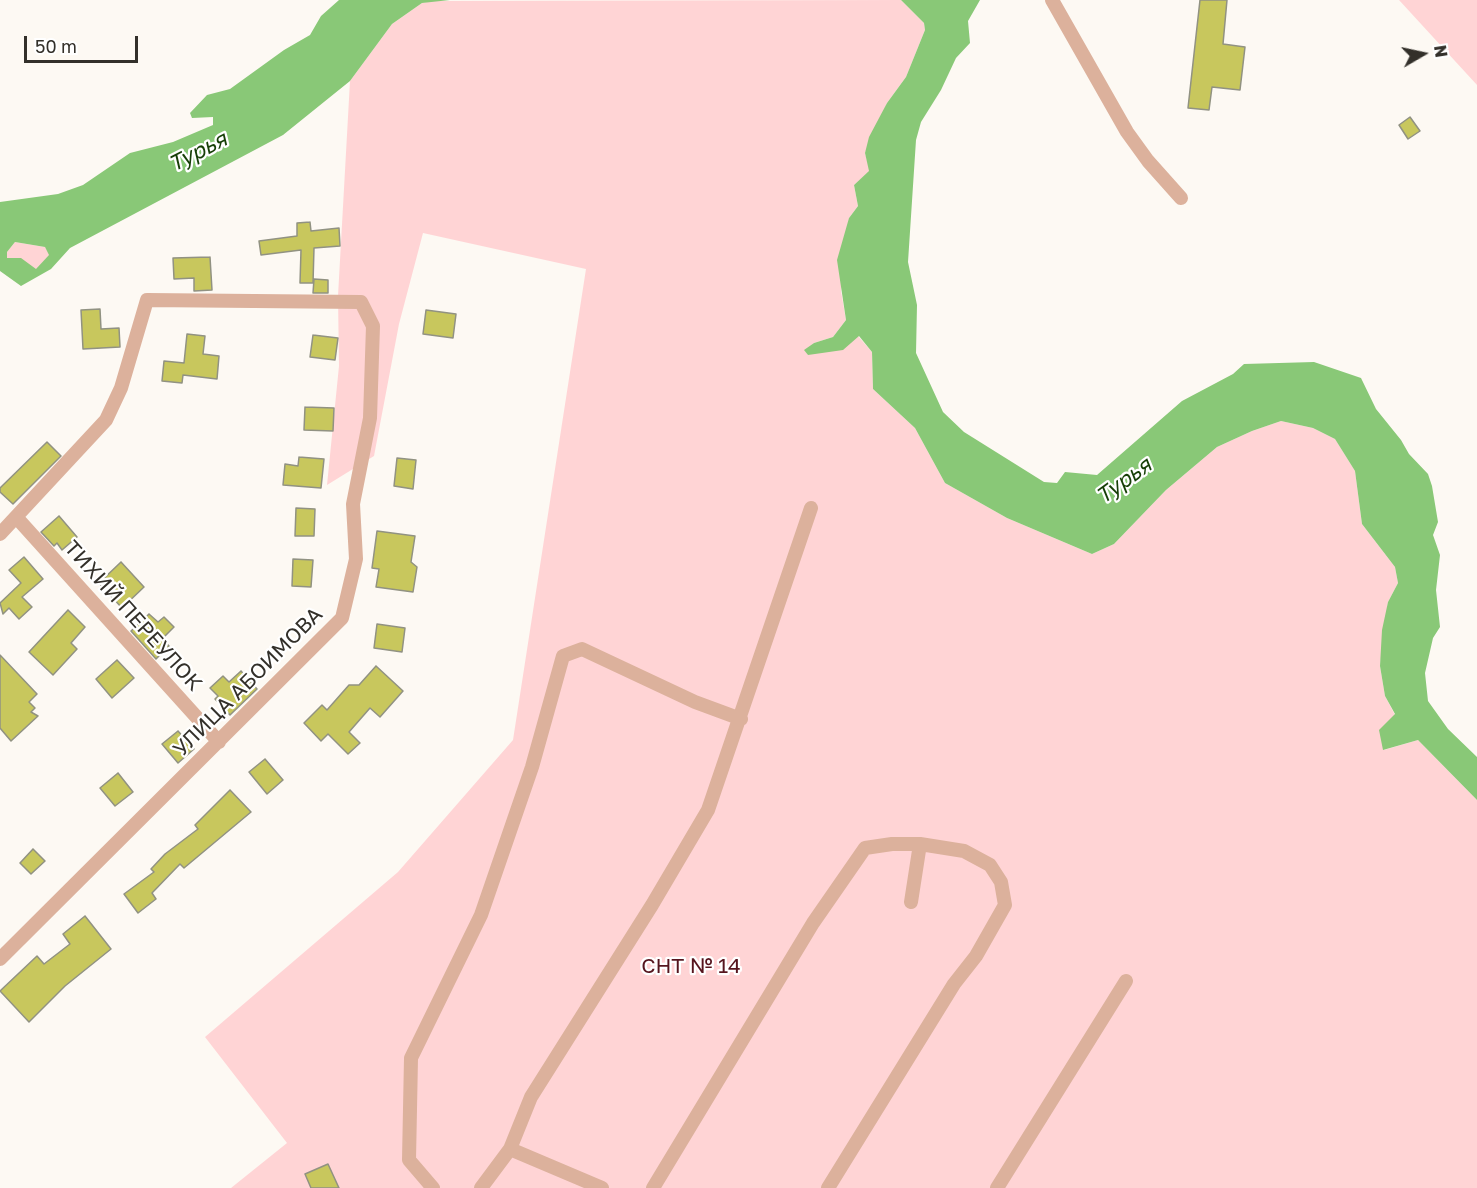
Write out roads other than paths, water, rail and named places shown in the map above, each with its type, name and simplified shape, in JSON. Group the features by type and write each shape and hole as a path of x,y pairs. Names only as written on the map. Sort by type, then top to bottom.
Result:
{"street":[{"path":"1052,0 1127,132 1181,198"},
{"name":"УЛИЦА АБОИМОВА","path":"0,959 342,618 356,560 353,504 370,418 373,326 361,302 147,300 122,388 106,420 17,518"},
{"path":"481,1188 510,1149 531,1097 652,905 708,810 741,719 811,508"},
{"path":"0,534 17,518"},
{"name":"ТИХИЙ ПЕРЕУЛОК","path":"17,518 219,741"},
{"path":"433,1188 409,1160 411,1058 481,915 532,767 563,656 582,649 695,702 741,719"},
{"path":"653,1188 813,923 865,848 892,844 920,844 964,851 990,865 1001,882 1005,905 976,956 954,984 828,1188"},
{"path":"911,902 920,844"},
{"path":"997,1188 1126,981"},
{"path":"510,1149 602,1188"}],"water":[{"name":"Турья","path":"339,0 450,0 422,3 392,24 350,81 283,135 70,248 51,269 21,286 0,271 0,202 58,194 83,185 130,153 173,142 213,125 213,117 192,118 190,113 207,95 230,89 284,50 310,35 321,16","holes":["15,242 45,247 49,255 36,269 21,258 7,258 7,252"]},
{"name":"Турья","path":"901,0 980,0 968,21 970,43 956,58 941,90 921,122 916,140 908,262 917,305 916,353 943,412 964,432 1044,482 1057,483 1065,472 1097,475 1182,401 1233,374 1244,364 1314,362 1361,378 1376,409 1401,440 1409,454 1428,474 1432,486 1438,522 1433,535 1440,555 1436,590 1440,627 1433,638 1425,673 1428,701 1448,729 1477,757 1477,800 1418,740 1383,750 1379,730 1395,714 1385,696 1380,666 1382,630 1388,602 1398,583 1395,567 1362,524 1355,471 1335,439 1313,428 1281,421 1217,447 1166,490 1114,544 1092,554 1007,518 945,483 915,428 873,389 872,352 859,336 843,350 808,355 804,350 814,343 833,337 846,320 837,260 849,218 858,206 854,185 869,171 865,153 869,137 887,103 906,77 925,30 924,23"}],"park label":[{"name":"СНТ № 14","path":"691,966"}]}
